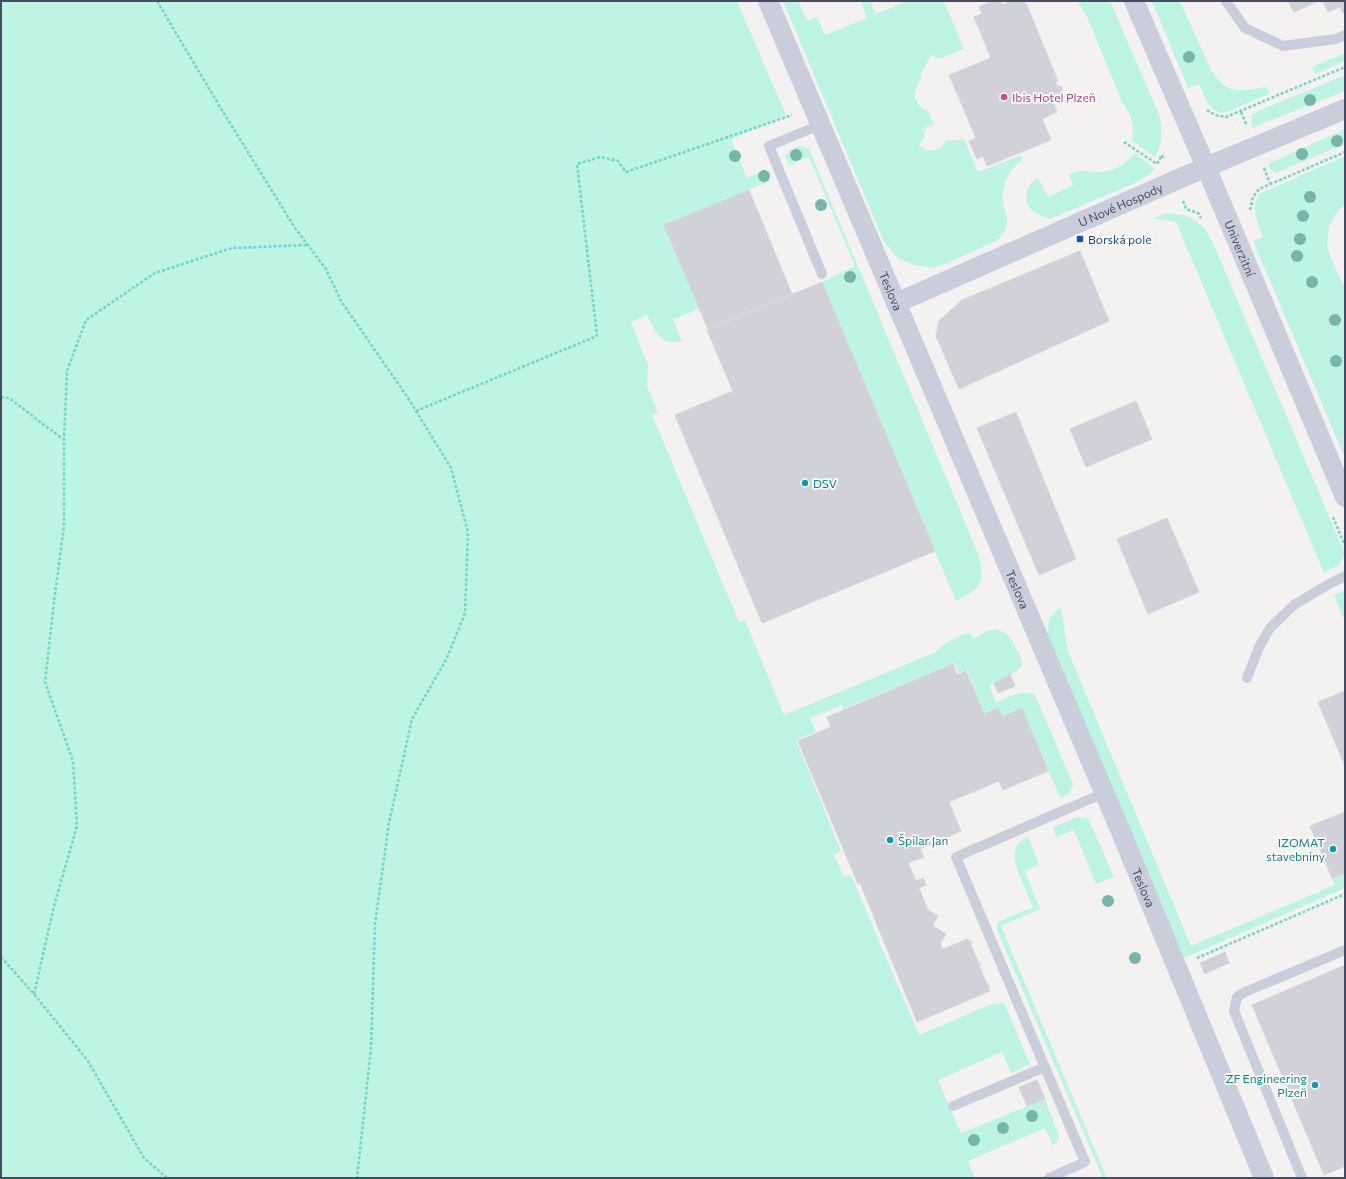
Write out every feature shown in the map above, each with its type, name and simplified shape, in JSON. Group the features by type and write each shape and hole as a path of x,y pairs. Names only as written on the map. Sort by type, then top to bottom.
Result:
{"street":[{"name":"Teslova","path":"768,1 1121,832 1264,1178"},
{"name":"Univerzitní","path":"1134,1 1206,167 1345,497"},
{"name":"U Nové Hospody","path":"896,303 1206,167 1345,109"}],"lane":[{"path":"1226,1 1246,28 1283,46 1336,39 1345,35"},
{"path":"816,116 769,146 822,274"},
{"path":"1247,678 1259,647 1270,628 1294,605 1345,576"},
{"path":"1049,1178 1084,1162 956,857 1104,793"},
{"path":"1302,1178 1234,1011 1236,997 1345,950"},
{"path":"953,1106 1044,1067"}],"path":[{"path":"157,1 282,208 326,269 341,301 416,411 451,468 468,532 465,613 448,658 412,720 389,823 375,924 371,1048 357,1178"},
{"path":"1205,109 1215,115 1226,117 1241,112 1345,67"},
{"path":"416,411 596,336 577,164 601,157 618,161 626,172 816,116"},
{"path":"1124,142 1157,164 1162,155 1174,181"},
{"path":"1270,183 1345,152"},
{"path":"34,994 54,906 77,826 73,761 45,682 64,526 64,440 67,372 86,320 155,273 232,248 309,245"},
{"path":"1,397 9,398 64,440"},
{"path":"1176,967 1345,894"},
{"path":"1,957 34,994 88,1061 144,1158 167,1178"}],"green space":[{"path":"1,1 737,1 786,115 731,140 747,178 765,170 770,181 664,225 699,308 673,320 682,341 674,342 663,339 656,332 647,315 631,322 648,365 647,386 658,413 652,415 739,622 745,620 784,715 934,653 942,646 969,632 973,639 987,631 998,629 1010,637 1020,656 1022,665 1011,675 989,685 996,703 1010,696 1021,693 1031,693 1035,695 1073,784 1069,792 1061,798 1022,708 1002,717 998,707 984,714 967,670 958,673 954,663 843,709 842,705 810,718 816,732 796,740 841,851 834,855 844,877 851,875 919,1035 992,1004 1004,1003 1030,1064 1011,1073 1002,1052 938,1080 961,1133 1045,1099 1059,1136 1058,1140 1053,1146 1045,1128 968,1161 975,1178 1,1178"},
{"path":"783,1 798,1 807,21 817,17 825,35 867,18 861,1 870,1 876,14 907,1 944,1 964,49 939,59 931,55 920,76 922,78 917,85 915,92 916,100 922,108 929,113 934,125 927,126 924,132 925,137 919,145 927,151 938,148 943,145 946,140 952,141 964,139 978,172 1021,155 1023,159 1010,172 1003,189 1003,206 1007,217 1007,224 1003,233 996,241 943,265 930,268 914,265 898,258 884,242"},
{"path":"1077,1 1110,1 1159,114 1162,136 1158,152 1155,157 1132,140 1133,125 1131,117 1123,104 1087,17"},
{"path":"1152,1 1180,1 1209,66 1226,87 1247,90 1266,87 1269,94 1229,111 1221,113 1214,110 1208,104 1199,84 1188,88"},
{"path":"1345,53 1345,61 1315,74 1312,67"},
{"path":"1345,75 1345,91 1252,128 1252,115 1256,112"},
{"path":"1345,130 1345,144 1276,173 1270,169 1268,164"},
{"path":"799,146 809,149 979,556 982,573 979,584 971,593 956,601 822,282 855,266 809,157 789,165 785,156 790,150"},
{"path":"1135,153 1155,169 1149,175 1133,184 1050,219 1036,213 1029,207 1026,198 1027,192 1032,182 1038,178 1048,197 1073,185 1069,175 1080,171 1103,172 1113,170 1122,165"},
{"path":"1345,156 1345,204 1338,211 1329,226 1327,246 1345,289 1345,458 1253,241 1263,237 1257,221 1255,210 1255,205 1259,194"},
{"path":"1167,213 1184,216 1196,221 1206,231 1214,245 1345,554 1339,565 1324,573 1176,222 1152,219"},
{"path":"1345,591 1345,622 1334,595"},
{"path":"1061,608 1068,651 1191,946 1335,885 1332,878 1345,873 1345,888 1184,958 1048,635 1050,619 1053,614"},
{"path":"1078,817 1088,818 1114,877 1096,884 1074,830 1056,837 1053,827"},
{"path":"1028,836 1039,865 1025,871 1040,909 1001,926 1107,1178 1103,1178 997,930 998,922 1033,907 1015,862 1014,855 1017,845"}],"building":[{"path":"992,1 1000,1 1002,5 1012,1 1025,1 1058,81 1055,82 1058,87 1061,86 1065,97 1053,102 1057,112 1042,119 1051,140 987,166 983,156 977,159 969,141 976,138 949,75 991,58 974,17 982,14 979,7"},
{"path":"1295,1 1319,1 1294,12 1289,3"},
{"path":"1323,1 1345,1 1345,12 1343,13 1340,7 1328,12"},
{"path":"749,190 792,294 708,329 664,225"},
{"path":"1080,251 1109,321 959,389 936,336 939,321 962,300"},
{"name":"DSV","path":"822,282 935,551 762,623 675,415 733,391 707,330"},
{"path":"1136,401 1152,439 1086,467 1070,429"},
{"path":"1016,412 1076,559 1039,575 977,428"},
{"path":"1167,518 1199,592 1148,614 1117,539"},
{"name":"Špilar Jan","path":"953,664 957,675 966,671 984,714 998,708 1002,717 1022,708 1048,771 1003,790 999,781 949,802 961,831 920,849 924,857 908,863 916,881 923,878 926,885 919,888 928,910 938,916 933,926 946,934 940,944 943,949 968,939 969,942 971,941 972,943 970,943 979,964 980,963 981,965 979,966 988,986 990,986 988,988 990,991 917,1022 860,883 858,884 798,741 831,727 827,717"},
{"path":"1010,675 1015,686 998,693 994,683"},
{"path":"1345,691 1345,766 1318,702"},
{"name":"IZOMAT stavebniny","path":"1345,812 1345,873 1332,878 1310,826"},
{"path":"1225,952 1229,963 1205,974 1200,963"},
{"name":"ZF Engineering Plzeň","path":"1345,965 1345,1166 1324,1175 1252,1005"},
{"path":"1037,1080 1045,1099 1027,1106 1019,1087"}],"place":[{"name":"Ibis Hotel Plzeň","path":"1004,97"},
{"name":"Borská pole","path":"1080,239"},
{"name":"DSV","path":"805,483"},
{"name":"Špilar Jan","path":"890,840"},
{"name":"IZOMAT stavebniny","path":"1333,849"},
{"name":"ZF Engineering Plzeň","path":"1315,1085"}]}
